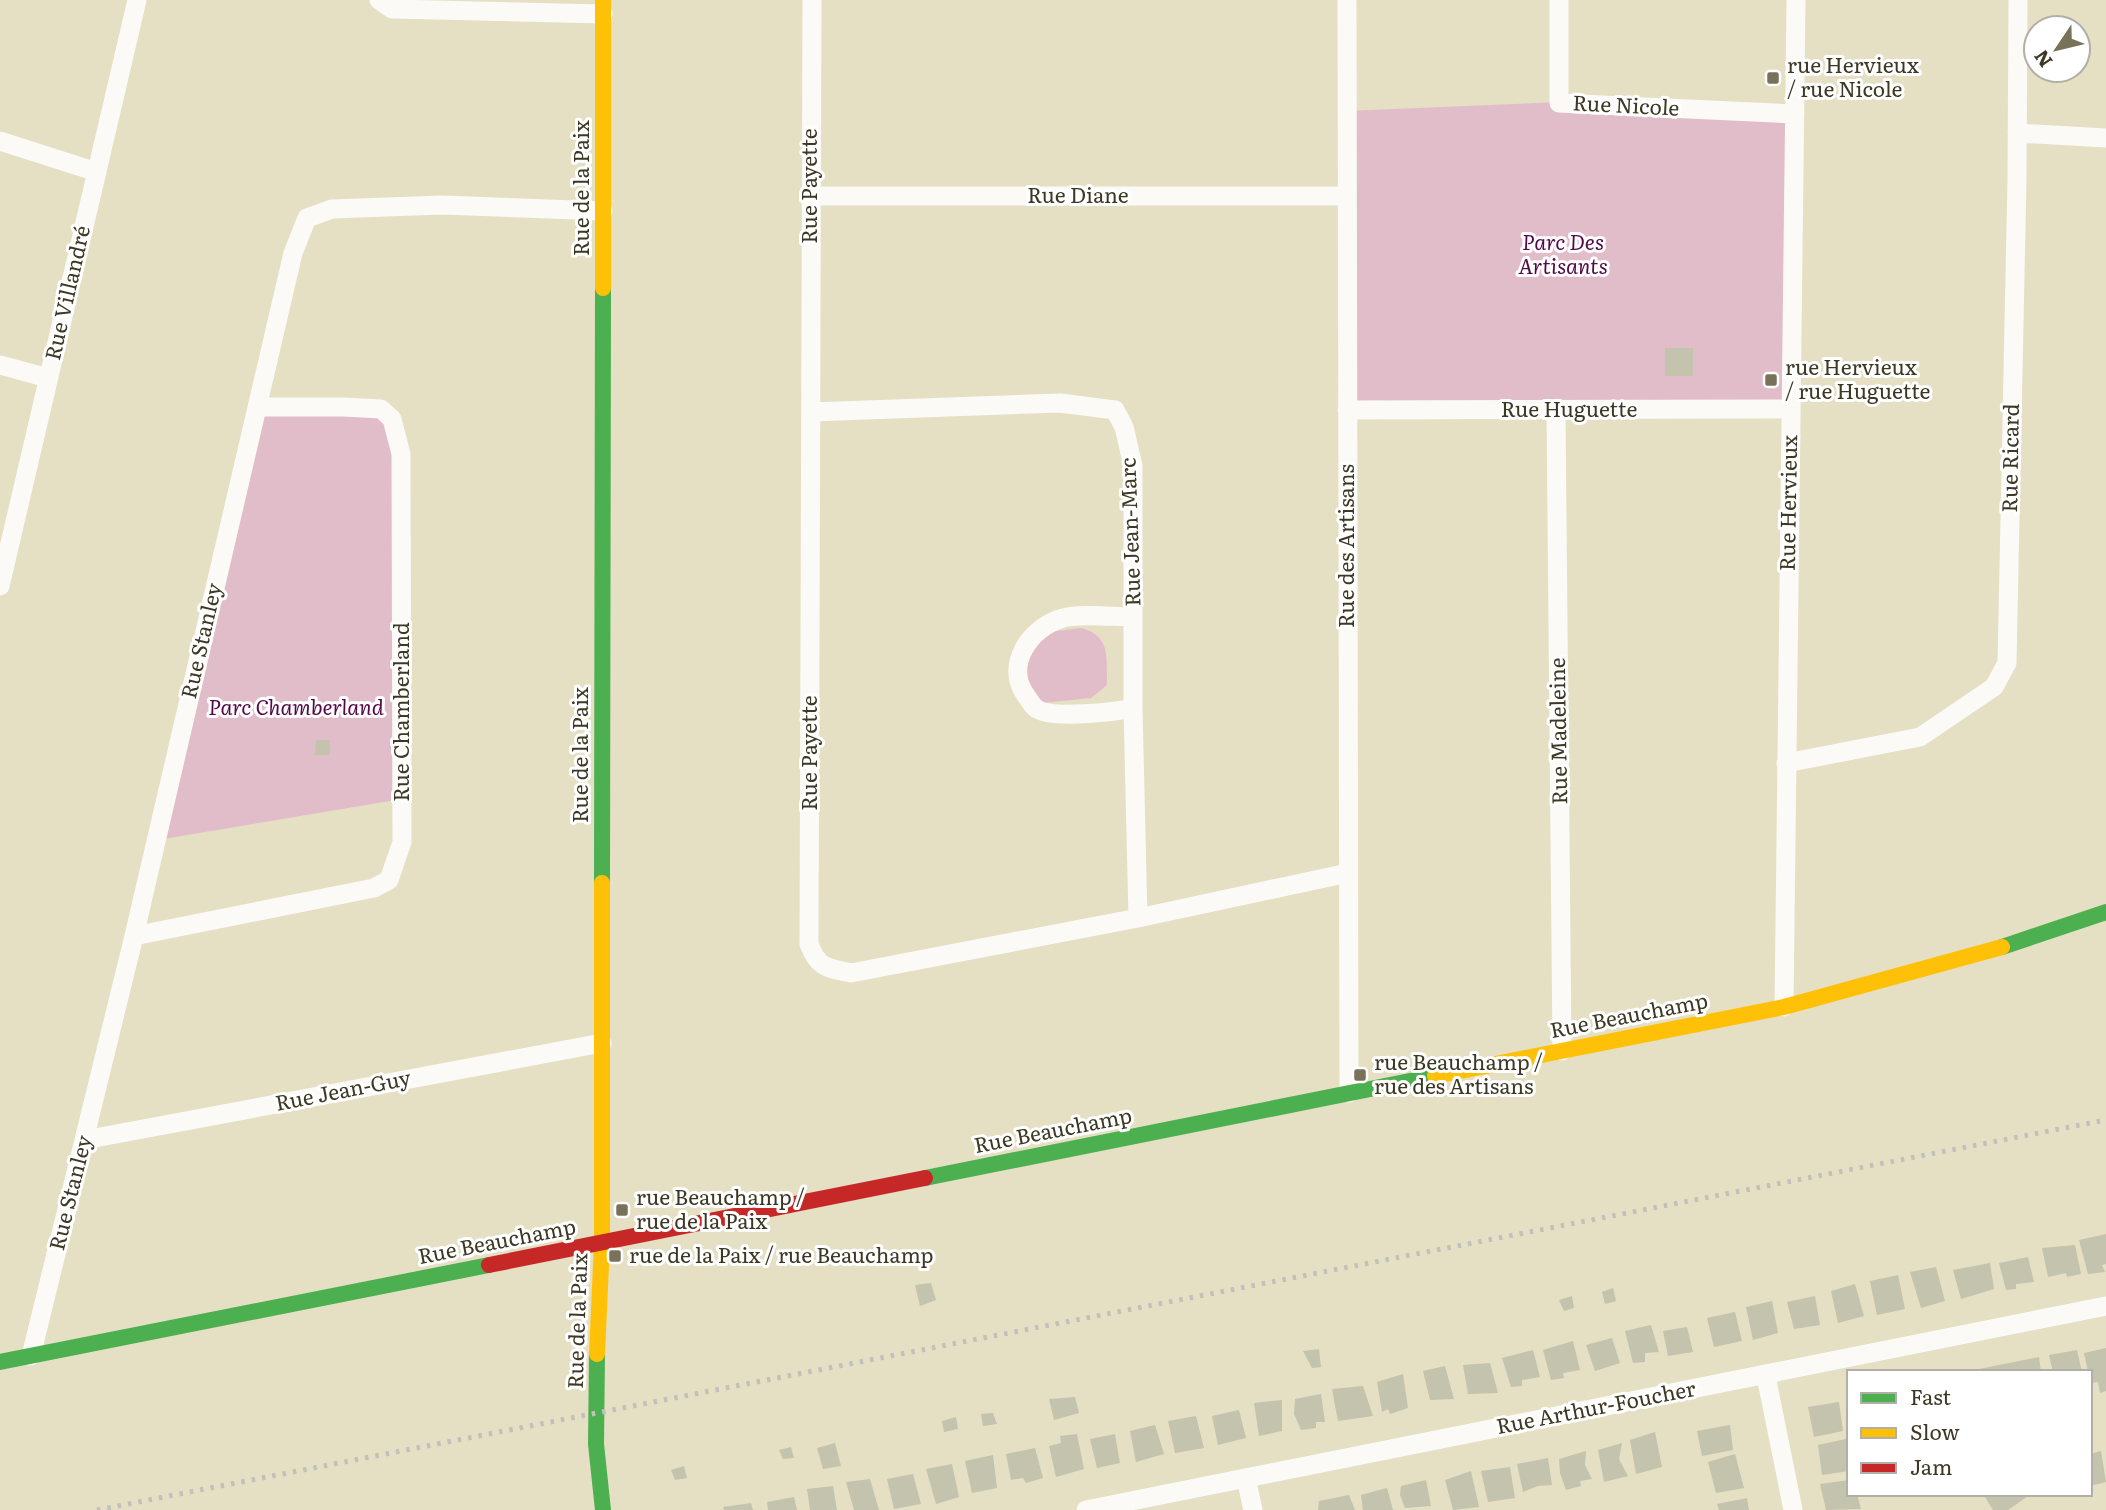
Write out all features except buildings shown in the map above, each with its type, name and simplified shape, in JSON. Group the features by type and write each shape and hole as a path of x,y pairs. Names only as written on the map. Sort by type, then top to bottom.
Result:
{"street":[{"name":"Rue Villandré","path":"0,586 137,0"},
{"path":"379,0 392,9 603,7"},
{"name":"Rue Payette","path":"812,0 809,944 815,960 829,969 851,973 1138,919 1348,873"},
{"name":"Rue des Artisans","path":"1347,0 1349,1093"},
{"name":"Rue Nicole","path":"1559,0 1559,103 1795,114"},
{"name":"Rue Hervieux","path":"1784,1007 1796,0"},
{"name":"Rue Ricard","path":"1786,763 1920,737 1994,687 2007,663 2018,0"},
{"name":"Rue de la Paix","path":"603,7 602,1243 596,1412 597,1470 603,1510"},
{"path":"2017,133 2106,138"},
{"path":"0,141 97,172"},
{"name":"Rue Diane","path":"810,196 1346,196"},
{"name":"Rue Stanley","path":"31,1356 134,936 293,253 307,218 332,209 442,205 603,211"},
{"path":"0,365 48,378"},
{"name":"Rue Jean-Marc","path":"811,412 1060,403 1115,410 1124,427 1133,466 1133,708 1138,919"},
{"name":"Rue Chamberland","path":"134,936 374,888 389,880 402,842 401,454 392,419 381,410 344,407 257,407"},
{"name":"Rue Huguette","path":"1346,410 1791,409"},
{"name":"Rue Madeleine","path":"1556,410 1562,1051"},
{"path":"1133,617 1064,617 1041,628 1025,644 1018,667 1021,689 1036,709 1055,715 1133,708"},
{"name":"Rue Beauchamp","path":"0,1362 1784,1007 1979,955 2106,912"},
{"name":"Rue Jean-Guy","path":"84,1140 602,1043"},
{"name":"Rue Arthur-Foucher","path":"1086,1510 2106,1306"},
{"path":"1766,1376 1793,1510"},
{"path":"1246,1478 1253,1510"}],"green space":[{"name":"Parc Des Artisants","path":"1561,102 1796,114 1791,409 1348,411 1347,111"},
{"name":"Parc Chamberland","path":"258,407 348,407 392,420 402,799 157,840"},
{"path":"1081,628 1091,632 1103,643 1107,658 1107,685 1091,698 1042,703 1028,690 1023,663 1040,633"}],"railway":[{"path":"97,1510 2106,1120"}],"traffic: fast":[{"path":"602,883 603,288"},
{"path":"2002,947 2106,912"},
{"path":"925,1178 1435,1076"},
{"path":"0,1362 489,1265"},
{"path":"597,1354 596,1444 603,1510"}],"traffic: slow":[{"path":"603,0 603,288"},
{"path":"597,1354 602,1243 602,883"},
{"path":"1435,1076 1784,1007 2002,947"}],"traffic: jam":[{"path":"489,1265 925,1178"}],"place":[{"name":"rue Hervieux / rue Nicole","path":"1773,78"},
{"name":"rue Hervieux / rue Huguette","path":"1771,380"},
{"name":"rue Beauchamp / rue des Artisans","path":"1360,1075"},
{"name":"rue Beauchamp / rue de la Paix","path":"622,1210"},
{"name":"rue de la Paix / rue Beauchamp","path":"615,1256"}]}
